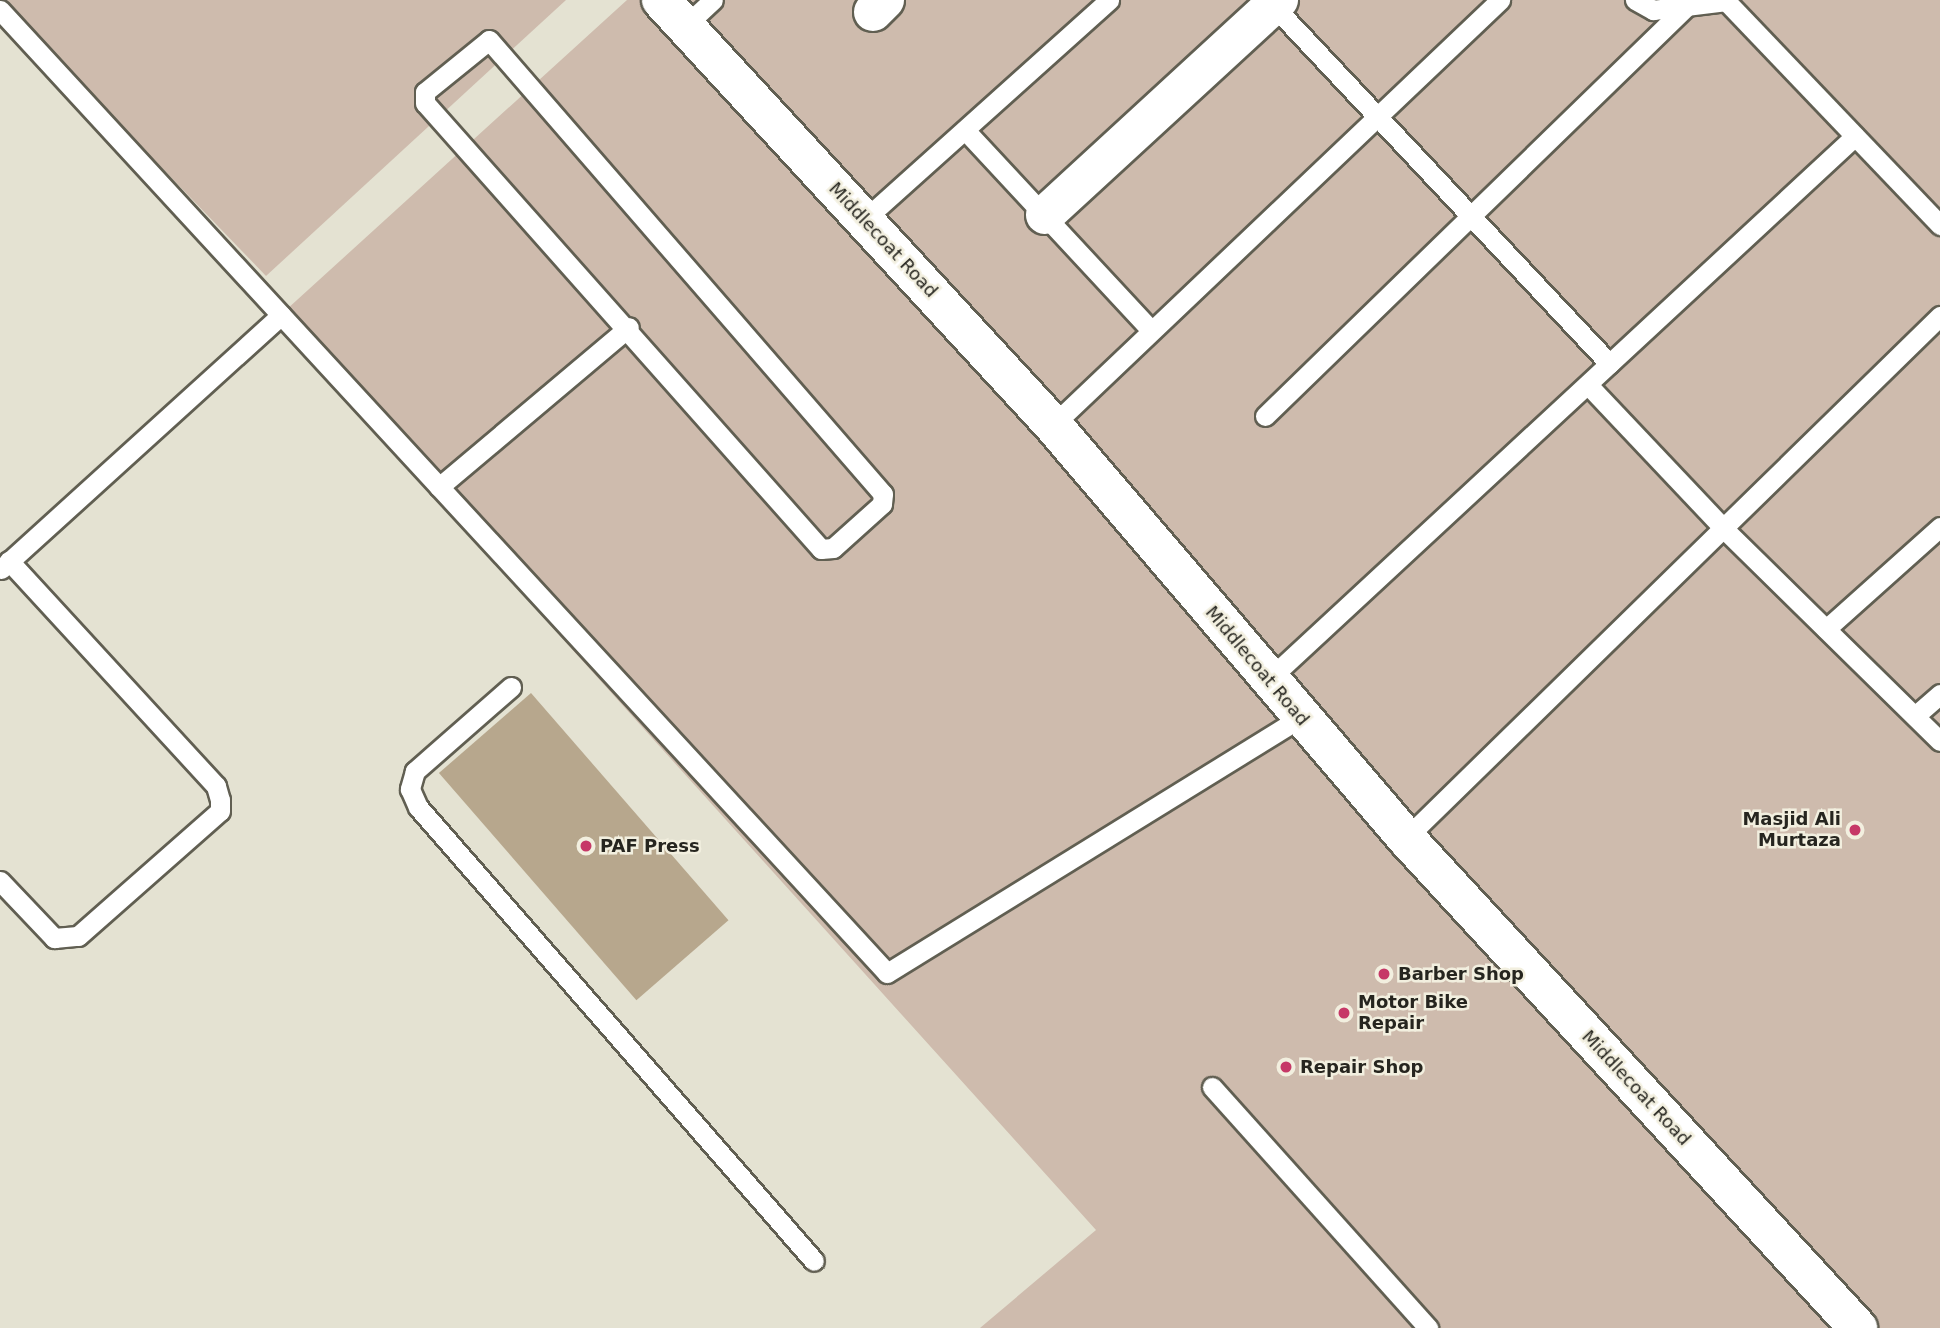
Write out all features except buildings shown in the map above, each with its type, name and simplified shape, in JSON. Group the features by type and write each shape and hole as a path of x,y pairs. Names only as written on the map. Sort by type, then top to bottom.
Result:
{"street":[{"path":"1045,215 1273,2"},
{"name":"Middlecoat Road","path":"673,13 1052,425 1300,718 1406,838 1858,1328"}],"lane":[{"path":"673,13 713,0"},
{"path":"865,219 1109,0"},
{"path":"1052,425 1379,118 1500,0"},
{"path":"1635,0 1653,10 1726,1 1940,225"},
{"path":"1273,2 1610,364"},
{"path":"1265,416 1472,218 1689,4"},
{"path":"0,10 887,973 1300,718"},
{"path":"485,41 493,41 879,489 882,504 833,548 821,549 629,327 425,103 425,92 485,41"},
{"path":"965,130 1151,330"},
{"path":"1268,680 1855,136"},
{"path":"0,881 54,938 78,936 220,811 216,786 5,565 281,315"},
{"path":"1406,838 1940,316"},
{"path":"439,487 629,327"},
{"path":"1588,385 1723,528 1940,741"},
{"path":"1826,629 1940,527"},
{"path":"511,687 415,771 410,789 418,807 814,1261"},
{"path":"1916,715 1940,694"},
{"path":"1212,1087 1428,1328"}],"shaded area":[{"path":"0,0 566,0 266,276"},
{"path":"627,0 1940,0 1940,1328 980,1328 1096,1230 275,320"}],"place":[{"name":"Masjid Ali Murtaza","path":"1855,830"},
{"name":"PAF Press","path":"586,846"},
{"name":"Barber Shop","path":"1384,974"},
{"name":"Motor Bike Repair","path":"1344,1013"},
{"name":"Repair Shop","path":"1286,1067"}]}
